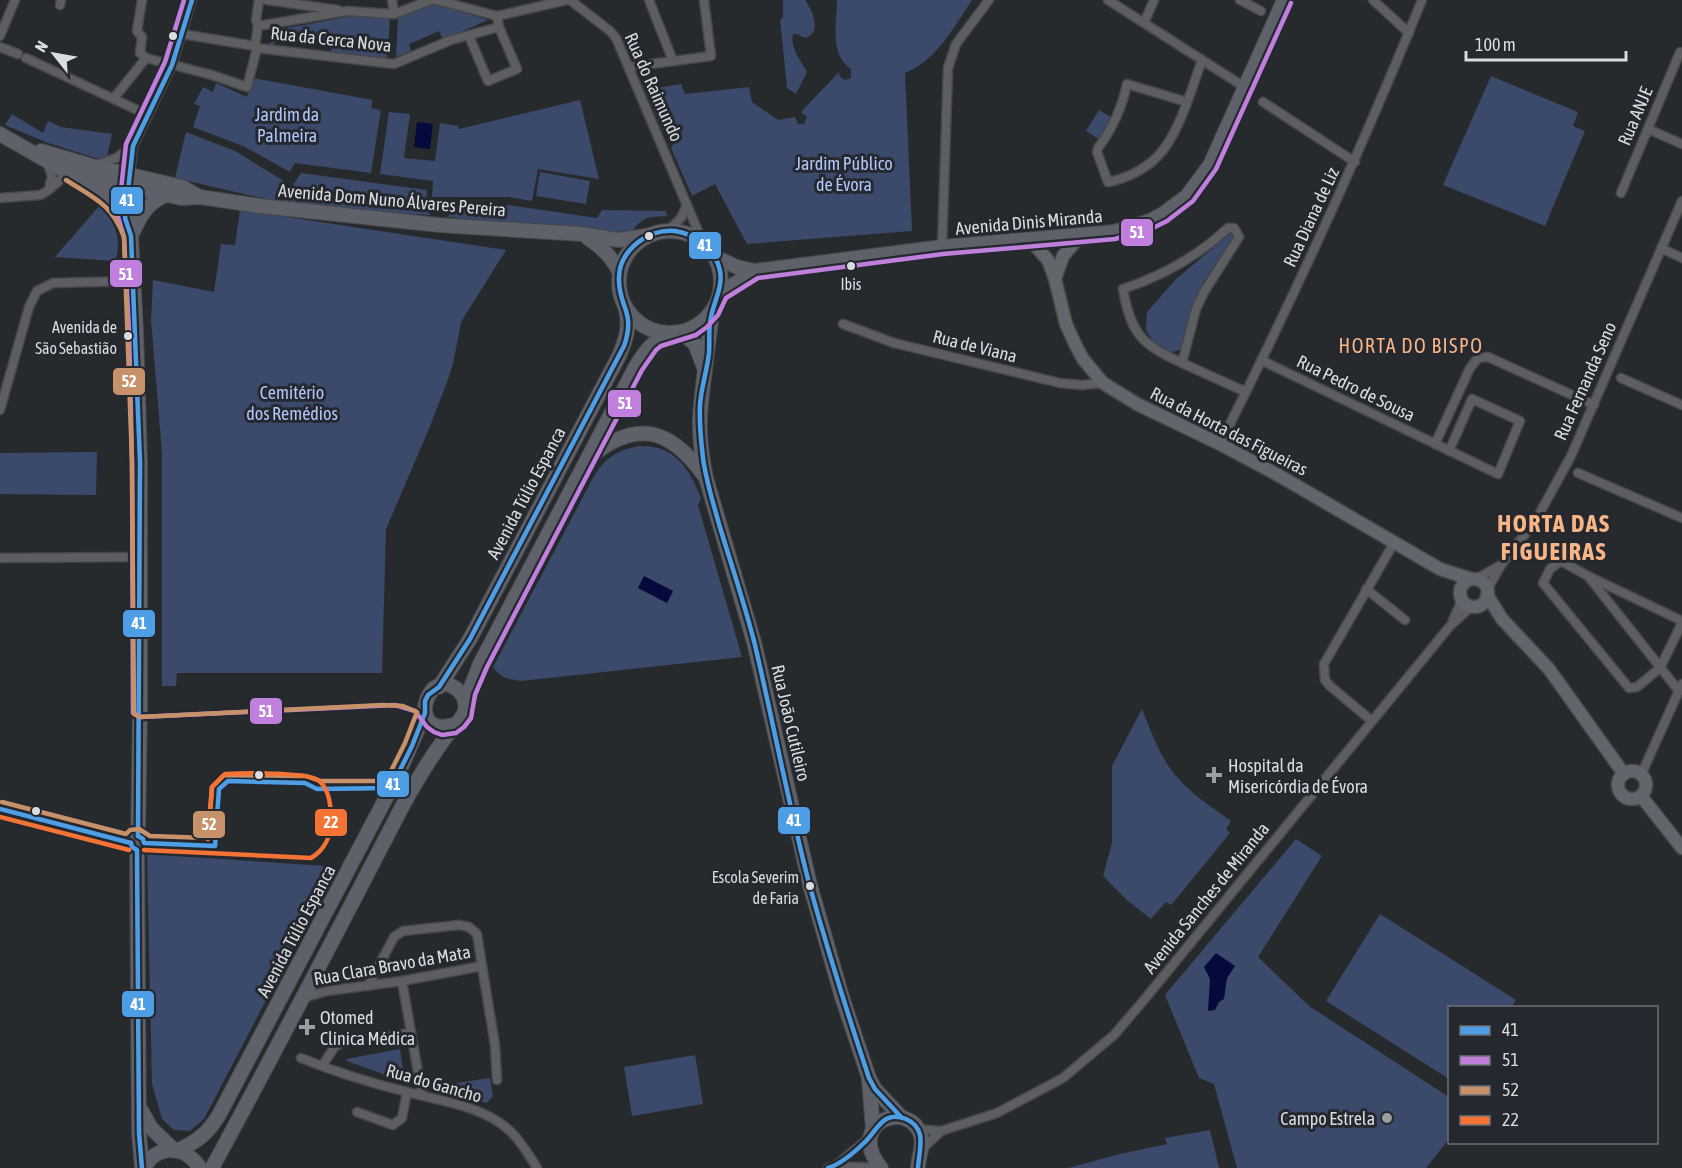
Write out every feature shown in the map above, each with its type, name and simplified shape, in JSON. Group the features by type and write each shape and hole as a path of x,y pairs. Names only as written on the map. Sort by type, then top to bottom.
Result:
{"main road":[{"name":"Avenida Dinis Miranda","path":"714,257 737,267 755,271 942,247 1114,232 1150,221 1187,196 1210,165 1284,0"},
{"path":"0,134 21,145"},
{"name":"Avenida Dom Nuno Álvares Pereira","path":"21,145 70,174 182,187 200,197"},
{"name":"Avenida Dom Nuno Álvares Pereira","path":"21,145 92,166 164,196 200,197 270,208 439,225 581,234 618,240 646,236"},
{"path":"70,174 104,194 125,218"},
{"path":"129,181 125,218 130,236 139,429 140,557 135,843 139,1133 143,1168"},
{"path":"130,236 140,216 150,204 164,196"},
{"path":"669,231 693,236 703,243 719,268 720,292 712,311 693,328 676,333 658,332 645,328 635,320 626,310 618,284 619,271 634,245 646,236 669,231"},
{"path":"581,234 601,246 611,256 619,271"},
{"name":"Avenida Dinis Miranda","path":"720,292 755,271"},
{"name":"Avenida Túlio Espanca","path":"143,1168 158,1152 176,1150 197,1141 208,1132 219,1115 397,777 425,713 425,701 428,694 439,687 470,639 611,372 627,337 629,324 626,310"},
{"name":"Rua João Cutileiro","path":"712,311 700,405 700,431 706,478 754,642 810,885 842,997 869,1078 875,1089 901,1117 911,1121 918,1129"},
{"name":"Avenida Túlio Espanca","path":"212,1168 414,786 453,726 463,717 465,702 480,664 636,366 650,345 658,339 676,333"},
{"name":"Rua João Cutileiro","path":"676,333 695,344 705,372"},
{"path":"587,459 616,438 647,434 659,436 674,443 685,452 706,478"},
{"path":"439,687 453,687 463,696 465,702"},
{"path":"425,713 433,724 453,726"},
{"name":"Rua João Cutileiro","path":"869,1078 871,1133 869,1149 879,1168"},
{"path":"140,1108 151,1128 176,1150 188,1154 200,1168"},
{"path":"871,1133 881,1121 891,1117 901,1117"},
{"path":"906,1168 919,1158 922,1138 918,1129"}],"street":[{"path":"0,36 15,0"},
{"path":"142,0 137,31 142,37 140,54 146,58 247,87 256,47 259,0"},
{"path":"129,181 133,146 172,65 192,0"},
{"path":"267,0 348,11 394,14 431,0"},
{"path":"392,0 394,14"},
{"path":"436,0 497,16 569,0"},
{"name":"Rua do Raimundo","path":"569,0 616,38 703,243"},
{"path":"649,0 673,61"},
{"path":"629,67 711,56 704,0"},
{"path":"942,247 948,68 956,44 989,0"},
{"path":"1108,0 1246,88"},
{"path":"1144,22 1154,0"},
{"path":"1240,0 1261,11"},
{"path":"1373,0 1409,33"},
{"name":"Rua Diana de Liz","path":"1220,444 1355,162 1422,0"},
{"path":"258,26 348,11"},
{"path":"469,36 488,81 517,69 499,27 497,16"},
{"name":"Rua da Cerca Nova","path":"182,34 256,47 394,64 451,40 499,27"},
{"path":"0,47 148,115"},
{"name":"Rua ANJE","path":"1621,193 1680,52"},
{"path":"114,98 146,58"},
{"path":"1187,102 1127,84 1123,103 1115,122 1097,152 1108,182 1125,179 1157,158 1171,137 1187,102 1202,60"},
{"path":"1263,102 1355,162"},
{"path":"1648,129 1682,144"},
{"path":"92,166 116,158 133,146"},
{"path":"46,160 52,176 49,190"},
{"path":"0,198 39,195 49,190 62,177 70,174"},
{"name":"Rua Fernanda Seno","path":"1487,593 1501,565 1521,541 1545,504 1570,456 1682,201"},
{"path":"669,231 681,218 687,205"},
{"path":"1182,363 1196,309 1204,292 1239,237 1234,228 1228,228 1203,249 1169,270 1147,281 1123,288 1131,325 1150,347 1182,363 1246,392"},
{"path":"1055,279 1063,256 1080,236"},
{"name":"Rua da Horta das Figueiras","path":"1051,238 1057,252 1055,279"},
{"name":"Rua da Horta das Figueiras","path":"1030,240 1048,260 1070,336 1083,359 1103,383 1137,404 1220,444 1395,541 1440,569 1474,579 1485,585 1502,619 1549,669 1624,774 1618,783 1620,793 1629,799 1641,796 1682,848"},
{"path":"1661,248 1682,258"},
{"path":"0,410 29,307 37,291 53,283 132,281"},
{"name":"Rua de Viana","path":"843,324 904,346 1060,383 1082,385 1103,383"},
{"path":"1435,444 1470,368 1478,358 1488,357 1594,405"},
{"name":"Rua Pedro de Sousa","path":"1261,360 1449,451 1498,474 1520,421 1472,399 1449,451"},
{"path":"1621,378 1682,405"},
{"path":"1578,473 1682,518"},
{"path":"1372,721 1330,686 1325,680 1324,664 1395,541"},
{"path":"0,558 140,557"},
{"path":"1562,561 1680,620 1681,625 1660,668 1637,687 1629,688 1543,583 1550,569 1562,561"},
{"name":"Rua Fernanda Seno","path":"1474,579 1501,565"},
{"name":"Rua da Horta das Figueiras","path":"1440,569 1467,601 1502,619"},
{"path":"1588,576 1660,668 1680,688 1641,775"},
{"path":"1474,579 1466,581 1467,601 1485,600 1487,593"},
{"path":"1366,590 1406,620"},
{"name":"Avenida Sanches de Miranda","path":"918,1129 941,1131 997,1113 1064,1077 1108,1040 1156,985 1450,626 1467,601"},
{"path":"1624,774 1635,771 1641,775 1646,783 1641,796"},
{"path":"0,809 135,843"},
{"path":"368,986 394,937 404,931 459,925 469,927 477,934 482,966"},
{"name":"Rua Clara Bravo da Mata","path":"303,998 327,991 402,981 482,966 495,1045 497,1080"},
{"path":"317,970 317,983 327,991"},
{"path":"402,981 422,1095"},
{"path":"322,1066 334,1046 344,1041 411,1033"},
{"name":"Rua do Gancho","path":"301,1058 479,1112 503,1125 519,1141 537,1168"},
{"path":"357,1112 393,1125 402,1118 407,1092"},
{"name":"Avenida Sanches de Miranda","path":"919,1158 941,1131"},
{"path":"831,1167 871,1133"},
{"path":"831,1167 879,1168"}],"green space":[{"path":"783,0 805,0 815,26 814,31 805,38 793,34 793,45 807,72 796,94 787,88 780,19 783,18"},
{"name":"Jardim Público de Évora","path":"837,0 972,0 935,52 916,68 905,73 912,231 747,244 715,184 692,196 671,148 675,137 671,132 663,131 645,90 681,84 685,94 749,87 752,102 778,120 795,117 798,124 804,124 807,117 801,112 839,72 840,77 845,80 851,78 851,69 844,63 837,47"},
{"path":"435,4 488,20 443,40 439,31 409,44 411,51 396,57 398,17"},
{"path":"352,16 390,17 387,59 331,53 332,43 276,37 274,45 270,45 271,31"},
{"path":"1491,76 1578,112 1573,126 1585,131 1545,226 1443,185"},
{"name":"Jardim da Palmeira","path":"253,78 373,100 371,108 381,110 371,173 295,163 290,172 243,146 193,127 200,106 194,104 203,87 213,92 216,83 247,97"},
{"path":"580,100 599,179 538,169 532,201 509,197 432,197 433,181 380,174 389,112 410,114 404,158 435,161 440,123 458,126 459,129"},
{"path":"1099,110 1113,118 1100,140 1086,131"},
{"path":"12,114 43,133 48,121 61,127 112,134 107,156 99,159 48,143 5,125"},
{"path":"186,132 235,151 284,181 274,201 175,178"},
{"path":"540,172 590,181 586,204 536,196"},
{"path":"301,173 427,190 426,209 431,215 336,210 282,202"},
{"path":"101,204 110,217 118,238 115,261 55,257"},
{"path":"508,205 597,218 602,210 666,211 667,216 647,218 632,231 611,232 448,217 453,208"},
{"name":"Cemitério dos Remédios","path":"240,210 506,250 461,322 453,364 446,385 386,529 382,673 177,673 176,686 162,686 162,453 151,320 153,280 214,292 221,244 235,245"},
{"path":"1232,232 1232,241 1204,281 1189,316 1184,348 1170,353 1155,345 1146,330 1147,312 1176,279"},
{"path":"639,446 662,449 671,454 686,468 696,487 701,498 698,505 742,657 521,681 502,676 493,667 593,478 612,456 623,450"},
{"path":"97,452 96,495 0,494 0,453"},
{"path":"1142,709 1152,735 1170,769 1195,795 1231,821 1226,829 1230,833 1171,905 1166,902 1151,919 1128,901 1103,876 1112,843 1112,766"},
{"path":"1296,839 1322,856 1258,957 1309,1006 1448,1096 1448,1140 1426,1168 1237,1168 1214,1084 1199,1078 1165,995"},
{"path":"147,854 325,866 322,893 204,1119 190,1131 174,1130 162,1119 152,1084"},
{"path":"1380,914 1516,1000 1512,1006 1448,1006 1448,1078 1326,1001"},
{"path":"400,1049 404,1078 402,1081 346,1059"},
{"path":"695,1055 703,1104 632,1116 624,1067"},
{"path":"490,1078 493,1096 487,1103 435,1086"},
{"path":"1210,1130 1219,1168 1068,1168 1167,1144 1165,1138"}],"shaded area":[{"path":"417,122 433,124 430,149 414,147"},
{"path":"644,576 673,591 667,603 638,588"},
{"path":"1216,953 1235,966 1227,978 1224,999 1219,1002 1215,1010 1208,1011 1210,979 1204,967"}],"transit line":[{"name":"51","path":"184,0 165,62 126,144 118,217 124,237 129,330 133,713 140,717 395,705 415,711 427,727 442,735 456,733 471,718 475,695 487,667 642,370 656,350 661,346 696,335 718,315 726,298 758,278 943,254 1115,239 1153,228 1167,221 1193,201 1216,169 1291,3"},
{"name":"41","path":"138,836 140,462 131,236 125,218 133,146 172,65 192,0"},
{"name":"52","path":"2,802 126,834 130,830 139,829 150,836 208,838 212,787 224,775 306,776 320,781 386,781 417,712 403,706 383,705 140,717 134,714 132,462 124,237 108,209 66,180"},
{"name":"41","path":"138,836 143,839 144,843 215,846 219,789 228,781 305,783 317,789 391,788 412,746 425,713 425,701 428,695 439,687 470,639 624,346 628,318 621,297 619,280 624,260 636,243 655,233 665,231 683,233 697,239 710,250 718,263 721,277 710,322 709,353 700,405 704,467 755,645 802,857 831,959 869,1078 875,1089 901,1117"},
{"name":"22","path":"144,850 311,858 327,842 330,831 331,809 327,792 322,783 312,777 225,774 212,787 208,839"},
{"name":"41","path":"0,809 131,843"},
{"name":"22","path":"0,817 129,850"},
{"name":"41","path":"131,843 132,847 137,850 139,1133 142,1168"},
{"name":"41","path":"828,1168 853,1153 882,1122 892,1117 906,1119 917,1128 921,1140 918,1168"}],"place":[{"name":"Ibis","path":"851,266"},
{"name":"Avenida de São Sebastião","path":"128,336"},
{"name":"Hospital da Misericórdia de Évora","path":"1214,775"},
{"name":"Escola Severim de Faria","path":"810,886"},
{"name":"Otomed Clínica Médica","path":"307,1027"},
{"name":"Campo Estrela","path":"1387,1118"}],"district":[{"name":"HORTA DO BISPO","path":"1411,345"},
{"name":"HORTA DAS FIGUEIRAS","path":"1554,537"}]}
